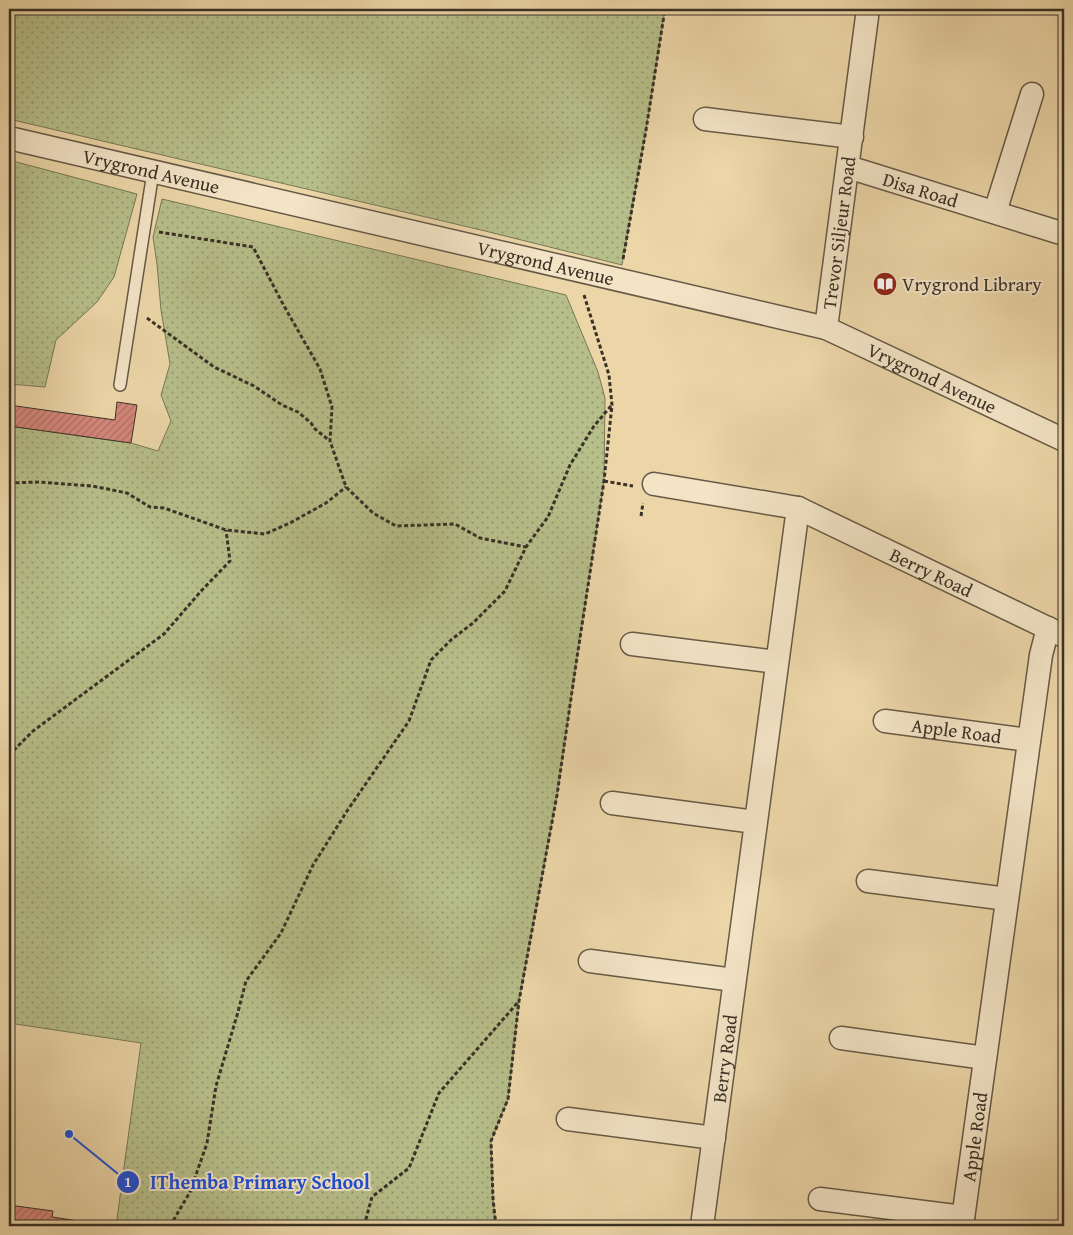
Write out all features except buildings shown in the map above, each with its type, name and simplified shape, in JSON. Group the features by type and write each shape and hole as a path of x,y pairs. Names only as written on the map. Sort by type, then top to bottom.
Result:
{"street":[{"name":"Trevor Siljeur Road","path":"826,328 868,9"},
{"path":"995,212 1032,94"},
{"name":"Trevor Siljeur Road","path":"704,119 852,137"},
{"name":"Vrygrond Avenue","path":"9,138 826,328 1064,440"},
{"name":"Disa Road","path":"848,167 1064,234"},
{"name":"Berry Road","path":"654,484 798,508 1056,632"},
{"name":"Berry Road","path":"702,1226 798,508"},
{"name":"Apple Road","path":"820,1199 963,1222 1041,655 1056,632"},
{"path":"632,644 777,662"},
{"name":"Apple Road","path":"885,721 1029,740"},
{"path":"612,803 756,822"},
{"path":"868,881 1007,899"},
{"path":"590,961 734,980"},
{"path":"841,1038 985,1058"},
{"path":"568,1119 714,1138"}],"lane":[{"path":"120,385 153,172"}],"path":[{"path":"622,265 665,9"},
{"path":"143,229 253,247 320,368 332,407 330,441 346,487 373,513 396,526 455,524 480,538 526,547"},
{"path":"496,1226 491,1140 508,1099 519,1001 558,795 604,481 612,404 609,375 583,292"},
{"path":"132,307 214,367 254,386 298,412 330,441"},
{"path":"170,1226 190,1192 207,1143 216,1086 246,981 280,934 313,865 342,818 409,721 431,660 452,639 473,623 505,591 526,547 548,516 570,465 594,426 612,404"},
{"path":"9,483 39,482 127,493 150,507 164,508 226,530 265,534 326,504 346,487"},
{"path":"9,755 33,732 164,634 230,560 226,530"},
{"path":"364,1226 372,1197 408,1168 439,1093 519,1001"}],"green space":[{"path":"9,9 665,9 622,265 9,119"},
{"path":"9,160 137,194 114,277 97,302 56,340 45,387 9,384"},
{"path":"162,199 566,295 598,372 605,398 604,481 557,795 519,1001 508,1099 491,1141 496,1226 116,1226 141,1043 9,1023 9,426 131,443 158,451 171,421 161,395 170,364 161,310 153,237"}],"place":[{"name":"Vrygrond Library","path":"885,284"},
{"name":"IThemba Primary School","path":"69,1134"}]}
